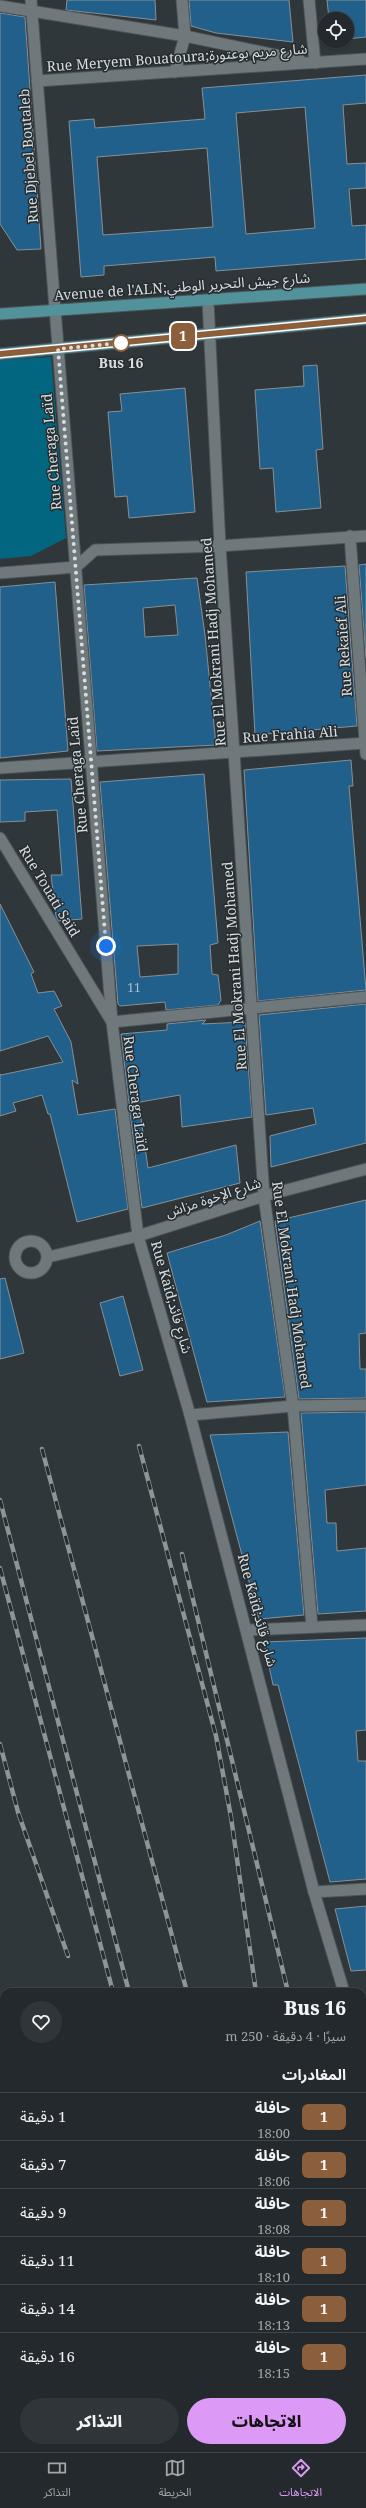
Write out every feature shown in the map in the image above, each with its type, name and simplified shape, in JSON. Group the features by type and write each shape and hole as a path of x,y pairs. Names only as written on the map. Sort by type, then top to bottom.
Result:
{"main road":[{"name":"Avenue de l'ALN;شارع جيش التحرير الوطني","path":"0,314 55,309 208,301 366,289"},
{"path":"0,354 366,319"}],"street":[{"path":"175,72 185,36 182,0"},
{"path":"0,6 32,6 315,63 309,0"},
{"name":"Rue Djebel Boutaleb","path":"32,6 55,309"},
{"name":"Rue Meryem Bouatoura;شارع مريم بوعتورة","path":"37,81 366,59"},
{"name":"Rue El Mokrani Hadj Mohamed","path":"208,301 220,546 236,753 264,1196 293,1406 312,1626"},
{"name":"Rue Cheraga Laïd","path":"55,309 112,1022 138,1236"},
{"name":"Rue Rekaïef Ali","path":"350,536 366,747"},
{"path":"0,573 76,567 95,550 220,546 366,536"},
{"name":"Rue Frahia Ali","path":"0,768 236,753 366,747"},
{"name":"Rue Touati Saïd","path":"0,838 112,1022"},
{"path":"112,1022 366,997"},
{"name":"شارع الإخوة مزاش","path":"48,1257 138,1236 264,1196 366,1169"},
{"name":"Rue Kaïd;شارع قائد","path":"138,1236 190,1415 248,1630 314,1892 343,1988"},
{"path":"190,1415 293,1406 366,1405"},
{"path":"248,1630 312,1626 366,1625"},
{"path":"314,1892 366,1889"}],"shaded area":[{"path":"51,357 66,538 31,556 0,559 0,360"}],"building":[{"path":"67,0 155,0 156,20 66,10"},
{"path":"189,0 289,0 293,42 216,33 191,26"},
{"path":"327,0 366,0 366,37 354,38 354,12 328,12"},
{"path":"0,13 25,17 41,249 17,250 0,224"},
{"path":"366,75 366,103 343,105 347,164 366,163 366,188 349,189 352,226 366,225 366,259 216,271 215,257 104,266 104,275 81,277 69,121 94,119 95,128 205,119 202,88","holes":["305,107 315,228 246,234 236,113","207,148 213,227 103,235 97,157"]},
{"path":"317,365 323,449 316,450 321,508 276,512 273,468 260,469 255,390 304,386 303,366"},
{"path":"185,388 195,512 129,518 127,496 115,497 108,412 122,411 120,394"},
{"path":"366,564 366,658 359,565"},
{"path":"345,566 357,726 255,735 246,572"},
{"path":"197,578 205,635 216,745 97,751 84,585","holes":["175,605 178,635 145,637 143,608"]},
{"path":"55,582 68,751 0,758 0,587"},
{"path":"351,760 353,786 349,786 366,990 258,1001 244,770"},
{"path":"204,774 218,943 210,945 212,974 218,975 221,1000 218,1005 166,1010 165,1002 120,1006 118,1004 100,782","holes":["178,944 178,974 140,977 137,946"]},
{"path":"71,779 82,919 58,921 56,916 51,875 62,875 57,810 25,812 25,821 0,822 0,780"},
{"path":"0,904 34,972 31,974 38,993 54,991 62,1006 54,1009 71,1042 78,1084 72,1080 78,1115 115,1109 128,1209 77,1222 50,1114 48,1114 42,1095 13,1103 16,1111 0,1116 0,1074 63,1062 48,1036 0,1051"},
{"path":"366,1004 366,1143 271,1167 270,1136 316,1124 313,1108 266,1115 259,1015"},
{"path":"206,1020 202,1024 245,1022 252,1117 182,1127 180,1095 129,1104 121,1034 167,1030 167,1024"},
{"path":"139,1104 148,1168 236,1145 240,1183 142,1208 129,1106"},
{"path":"366,1200 366,1333 359,1334 360,1369 366,1369 366,1398 299,1399 275,1221"},
{"path":"260,1221 285,1397 207,1402 167,1253 226,1235"},
{"path":"5,1278 24,1353 0,1359 0,1279"},
{"path":"123,1296 143,1370 120,1376 100,1303"},
{"path":"366,1412 366,1485 325,1490 327,1523 336,1523 337,1551 366,1548 366,1611 318,1614 301,1413"},
{"path":"288,1432 304,1615 259,1619 210,1435"},
{"path":"366,1638 366,1730 356,1731 358,1761 366,1761 366,1879 330,1882 278,1685 273,1685 264,1642"},
{"path":"366,1906 366,1970 351,1971 335,1909"}],"railway":[{"path":"139,1446 216,1736 231,1817 255,1988"},
{"path":"42,1449 186,1988"},
{"path":"0,1500 128,1988"},
{"path":"182,1554 287,1988"},
{"path":"0,1568 112,1988"},
{"path":"0,1744 18,1812 68,1956"}],"bus line":[{"name":"1","path":"0,354 77,348 210,333 366,319"}],"place":[{"name":"Bus 16","path":"121,343"}],"route":[{"path":"106,946 58,349 121,343"}]}
